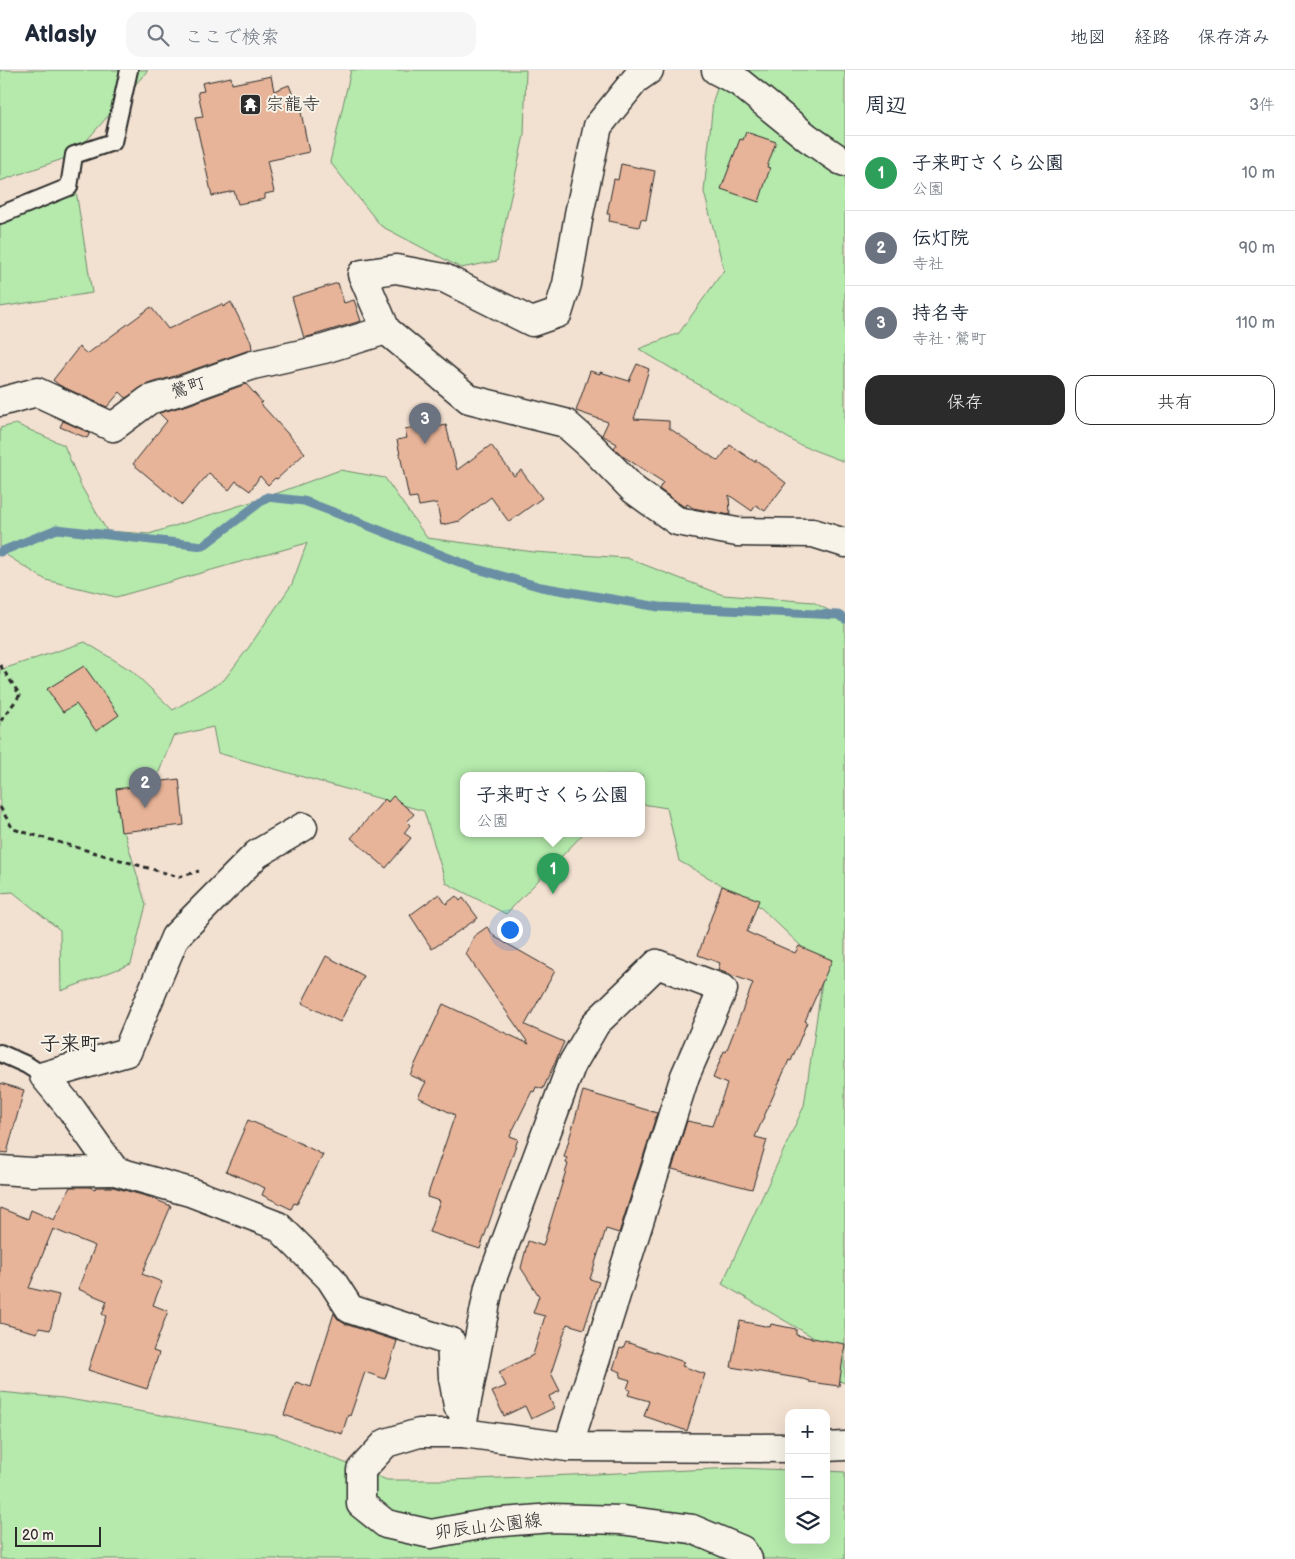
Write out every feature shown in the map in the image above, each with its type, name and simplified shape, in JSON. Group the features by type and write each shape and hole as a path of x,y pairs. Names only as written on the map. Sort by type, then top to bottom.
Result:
{"street":[{"path":"649,70 636,79 598,126 579,214 568,284 558,313 532,322 444,278 396,269 362,274 386,330 469,399 565,423 591,446 634,490 677,521 736,532 813,533 845,543"},
{"path":"735,74 808,138 845,162"},
{"name":"鶯町","path":"0,402 37,392 113,427 149,400 253,365 324,349 386,330"},
{"path":"114,1171 72,1110 44,1076 127,1052 175,937 257,854 302,827"},
{"path":"462,1430 489,1287 571,1066 596,1024 657,964 723,989 685,1076 568,1447"},
{"path":"0,1170 31,1172 114,1171 190,1192 278,1226 330,1278 350,1309 451,1342 453,1377 462,1430"},
{"name":"卯辰山公園線","path":"748,1559 742,1550 692,1529 621,1520 552,1518 490,1523 431,1534 386,1524 361,1504 361,1470 386,1443 419,1433 462,1430 568,1447 785,1448"},
{"path":"830,1447 845,1446"}],"lane":[{"path":"0,215 68,187 74,154 113,142 129,70"},
{"path":"0,1053 27,1065 44,1076"}],"path":[{"path":"0,665 20,696 0,722"},
{"path":"0,807 13,829 179,877 205,869"}],"green space":[{"path":"0,70 148,70 74,155 0,181"},
{"path":"351,70 526,70 524,135 497,261 461,268 381,226 330,162"},
{"path":"723,70 845,70 845,462 798,444 639,349 679,333 724,270 704,192 713,101"},
{"path":"75,184 92,293 0,307 0,222"},
{"path":"16,424 64,445 81,486 107,531 149,534 267,497 340,470 385,478 427,538 534,552 627,558 723,595 813,602 845,619 845,1383 831,1378 818,1340 722,1284 804,1106 824,968 759,906 679,861 667,808 645,804 645,772 460,772 460,837 580,837 506,914 446,883 424,811 218,753 213,727 173,736 145,808 117,808 146,905 131,964 61,991 60,930 13,892 0,893 0,670 85,642 132,671 173,710 224,680 292,584 307,543 116,597 46,580 0,551 0,428"},
{"path":"0,1392 63,1398 276,1435 387,1480 453,1480 737,1468 785,1470 785,1544 830,1544 830,1471 845,1472 845,1559 0,1559"}],"building":[{"path":"271,76 274,91 289,85 296,103 299,102 309,152 267,161 274,192 265,194 265,199 238,204 234,191 212,196 195,118 203,117 198,92 204,91 202,83 231,77 232,84"},
{"path":"746,132 776,142 767,167 770,168 759,202 721,189 740,139 743,140"},
{"path":"621,164 655,171 646,220 641,219 639,227 609,221 610,214 607,214 614,179 618,180"},
{"path":"338,283 344,303 354,300 361,321 304,338 292,297"},
{"path":"231,302 251,342 252,349 145,385 126,398 120,392 107,407 59,385 53,380 79,347 87,354 151,307 168,329 222,304 223,307"},
{"path":"637,364 649,369 634,419 669,421 669,428 718,461 730,445 755,462 756,460 786,483 765,511 756,505 752,511 729,495 730,515 693,508 687,504 686,507 683,506 659,489 663,482 624,457 614,448 617,444 602,435 608,422 576,411 590,371 600,374 600,372 629,381"},
{"path":"246,384 262,402 260,403 305,453 277,479 275,478 268,485 260,476 250,491 236,481 229,490 209,473 182,505 133,464 167,421 159,413 188,405"},
{"path":"63,421 90,433 87,438 60,427"},
{"path":"435,423 437,427 446,425 457,470 491,445 514,476 521,470 542,498 509,522 491,497 460,521 441,525 437,503 419,506 417,497 409,498 397,440 407,438 405,429"},
{"path":"84,666 119,715 96,731 76,704 63,712 47,689"},
{"path":"179,779 184,825 121,832 116,789"},
{"path":"393,796 414,814 407,822 410,825 404,833 411,838 386,868 351,838 385,799 388,802"},
{"path":"722,886 759,900 747,932 795,953 799,946 832,960 805,1021 807,1022 791,1061 789,1060 755,1137 767,1140 752,1189 672,1169 687,1121 712,1126 727,1084 713,1078 724,1051 726,1052 753,983 718,970 720,963 698,955"},
{"path":"439,894 446,904 456,896 460,901 463,898 478,918 432,949 410,915"},
{"path":"487,927 495,937 555,971 525,1025 564,1042 543,1089 536,1087 534,1092 532,1091 510,1136 518,1139 480,1249 429,1232 440,1201 427,1197 455,1115 418,1097 426,1082 410,1075 443,1004 529,1044 466,954 474,936"},
{"path":"326,956 364,976 340,1022 302,1003"},
{"path":"0,1083 24,1090 7,1153 0,1152"},
{"path":"583,1091 657,1113 619,1233 606,1229 590,1279 599,1282 584,1329 567,1324 551,1373 560,1391 549,1396 554,1408 531,1419 525,1406 504,1416 492,1392 506,1386 499,1372 533,1355 545,1316 533,1313 539,1296 521,1268 528,1241 543,1246 568,1164 566,1163 567,1158 564,1157"},
{"path":"248,1120 288,1137 323,1155 297,1204 294,1203 291,1209 262,1195 265,1188 226,1171"},
{"path":"70,1187 89,1187 95,1189 96,1187 113,1187 149,1197 171,1206 142,1274 162,1282 153,1305 168,1311 153,1351 159,1353 147,1389 88,1370 106,1316 102,1314 107,1301 78,1289 95,1246 53,1229 29,1288 59,1295 50,1330 39,1328 37,1333 0,1323 0,1208 28,1219 31,1210 54,1220"},
{"path":"334,1313 345,1324 397,1341 385,1379 365,1372 342,1434 284,1415 296,1382 311,1387"},
{"path":"740,1321 770,1327 771,1324 796,1329 796,1335 845,1344 839,1386 731,1367"},
{"path":"626,1342 684,1362 682,1366 705,1374 687,1431 644,1416 649,1401 628,1395 630,1390 627,1389 630,1380 620,1377 621,1372 613,1369 620,1348 623,1349"}],"waterway":[{"path":"0,552 57,529 203,546 267,497 304,501 474,568 541,587 659,607 838,615 845,619"}],"place":[{"name":"宗龍寺","path":"250,104"},
{"name":"持名寺","path":"425,444"},
{"name":"伝灯院","path":"145,808"},
{"name":"子来町さくら公園","path":"553,894"}],"district":[{"name":"子来町","path":"70,1043"}]}
